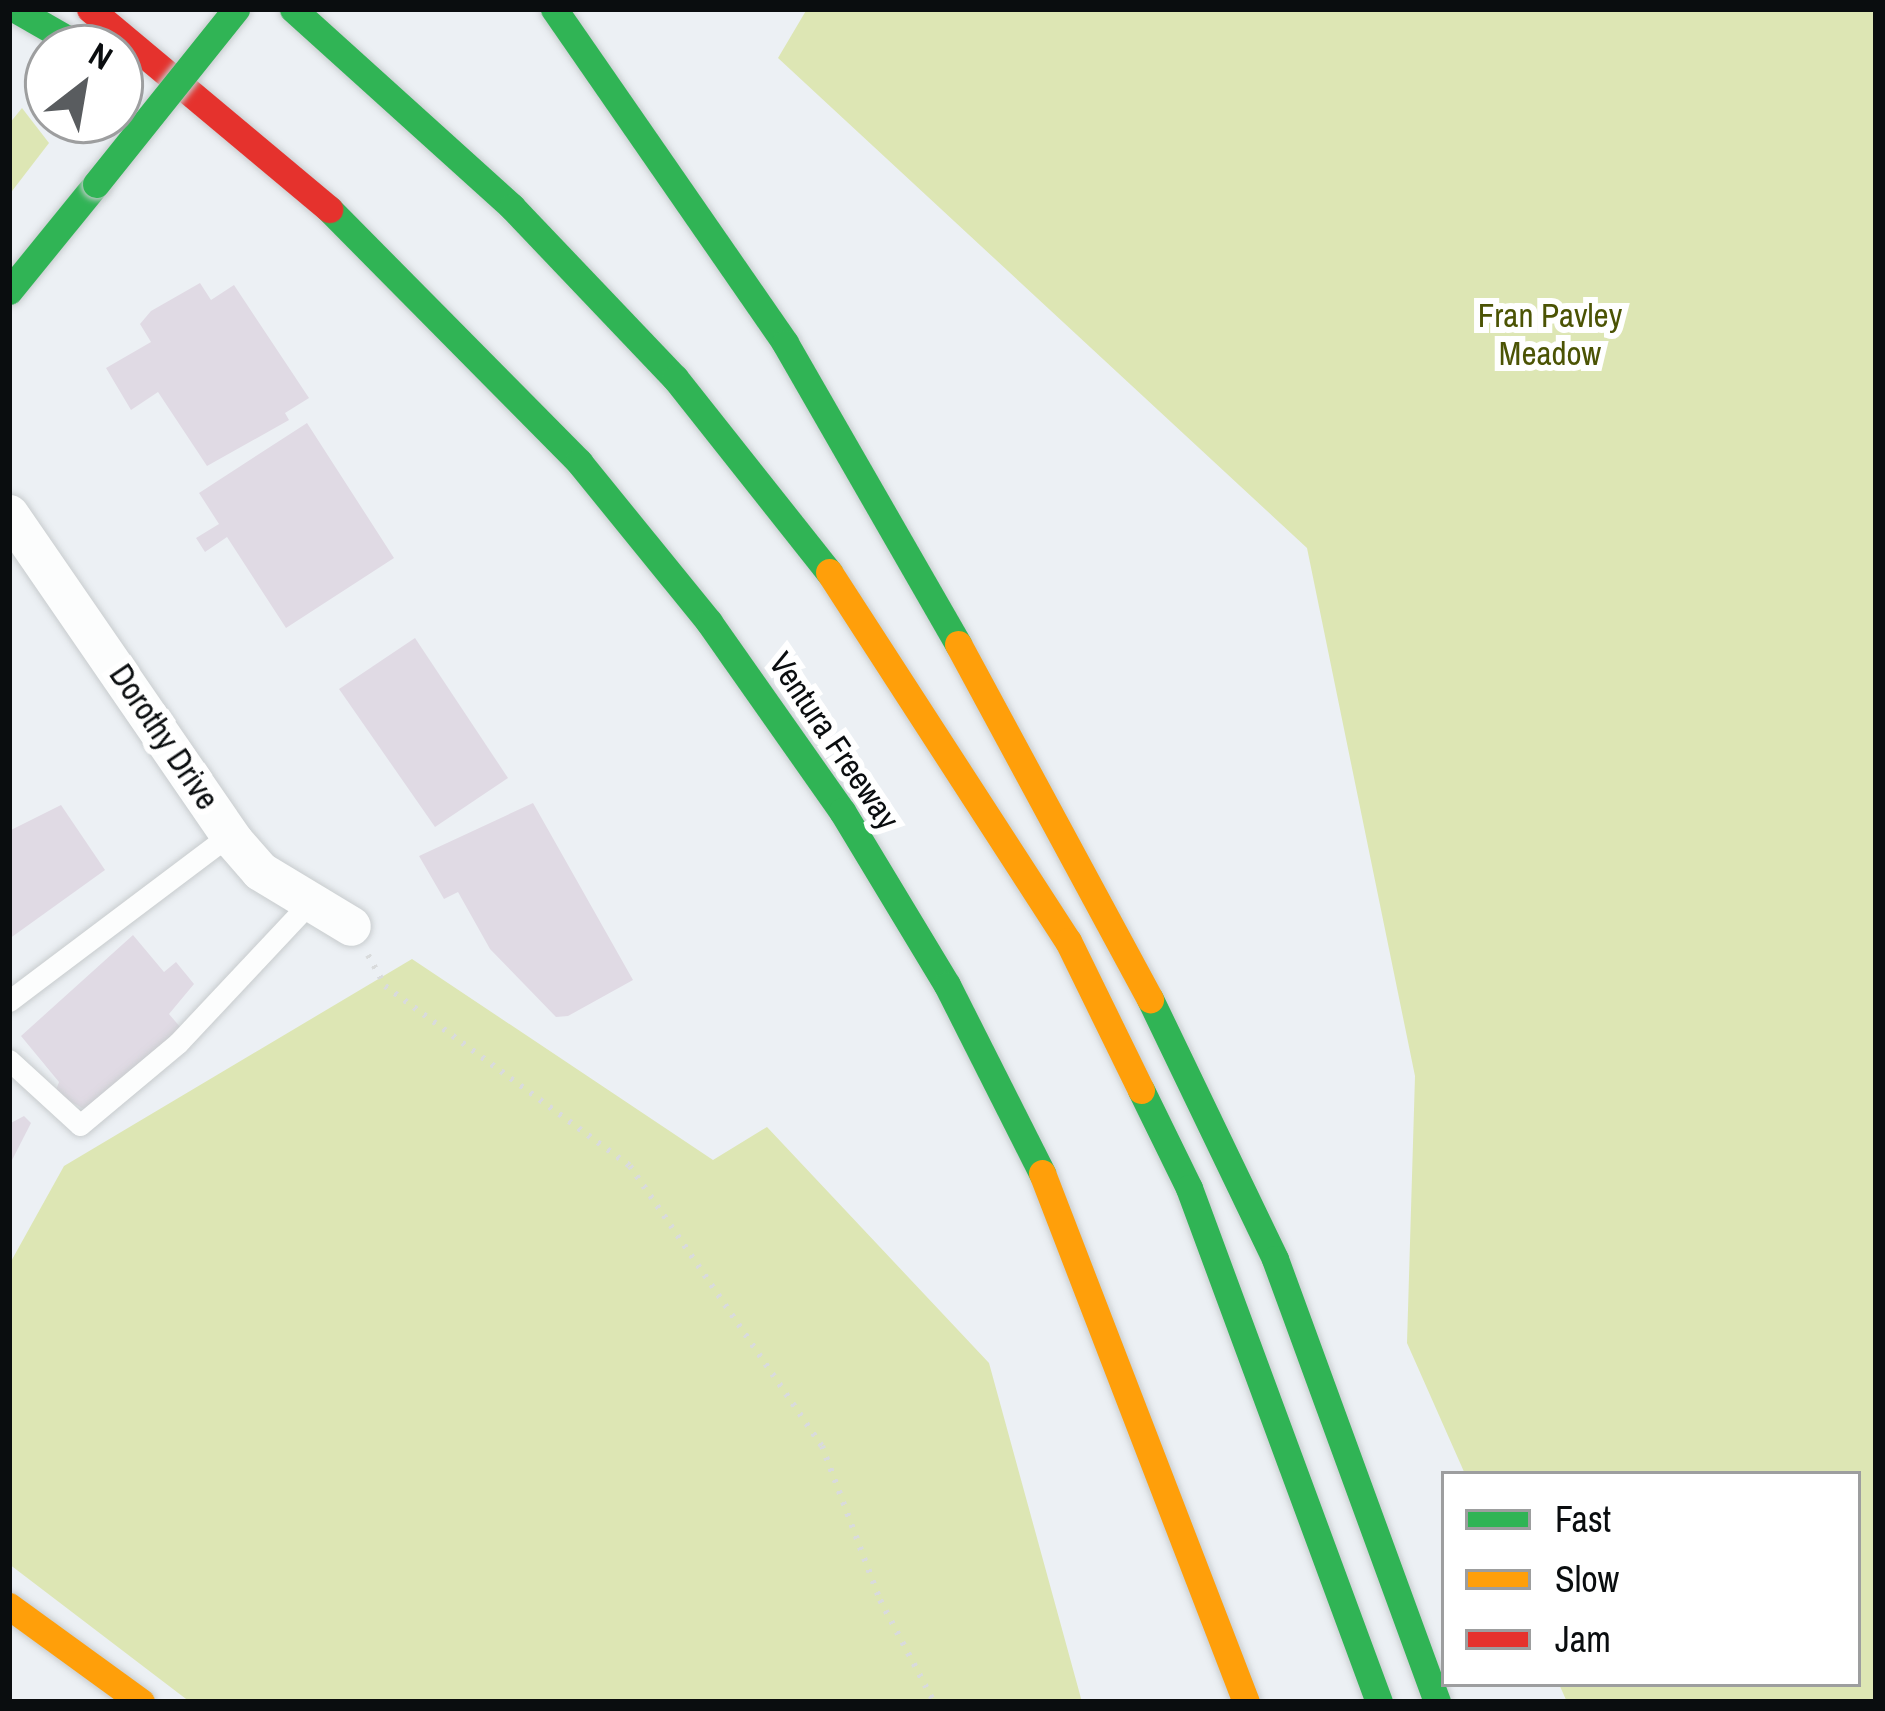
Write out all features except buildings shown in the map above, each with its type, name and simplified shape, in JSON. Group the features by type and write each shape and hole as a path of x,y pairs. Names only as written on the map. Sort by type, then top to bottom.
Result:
{"main road":[{"name":"Ventura Freeway","path":"90,9 273,157 426,299 579,462 709,622 842,812 946,985 1042,1174 1246,1702"},
{"path":"9,291 236,9"},
{"path":"293,9 512,207 675,378 799,529 923,704 1068,941 1189,1188 1379,1702"},
{"path":"554,9 774,324 1088,871 1275,1259 1437,1702"},
{"path":"144,83 273,157"},
{"path":"9,1606 141,1702"}],"street":[{"name":"Dorothy Drive","path":"9,514 230,835 260,871 351,926"}],"lane":[{"path":"9,1001 230,835"},
{"path":"9,1060 80,1125 178,1043 313,899"}],"path":[{"path":"351,926 385,986 629,1166 822,1446 880,1600 934,1702"}],"green space":[{"name":"Fran Pavley Meadow","path":"807,9 1876,9 1876,1702 1567,1702 1560,1687 1861,1687 1861,1471 1464,1471 1407,1343 1415,1076 1307,548 778,58"},
{"path":"22,108 24,144 48,144 9,195 9,124"},
{"path":"412,959 713,1160 767,1127 989,1363 1082,1702 190,1702 9,1564 9,1265 64,1166"}],"traffic: fast":[{"path":"15,9 41,24"},
{"path":"96,184 236,9"},
{"path":"293,9 512,207 675,378 829,572"},
{"path":"554,9 785,343 958,644"},
{"path":"9,291 96,184"},
{"path":"329,209 579,462 709,622 842,811 947,985 1042,1173"},
{"path":"1150,999 1275,1259 1437,1702"},
{"path":"1141,1090 1189,1188 1379,1702"}],"traffic: slow":[{"path":"829,572 1068,941 1141,1090"},
{"path":"958,644 1150,999"},
{"path":"1042,1173 1246,1702"},
{"path":"9,1606 141,1702"}],"traffic: jam":[{"path":"90,9 329,209"}]}
